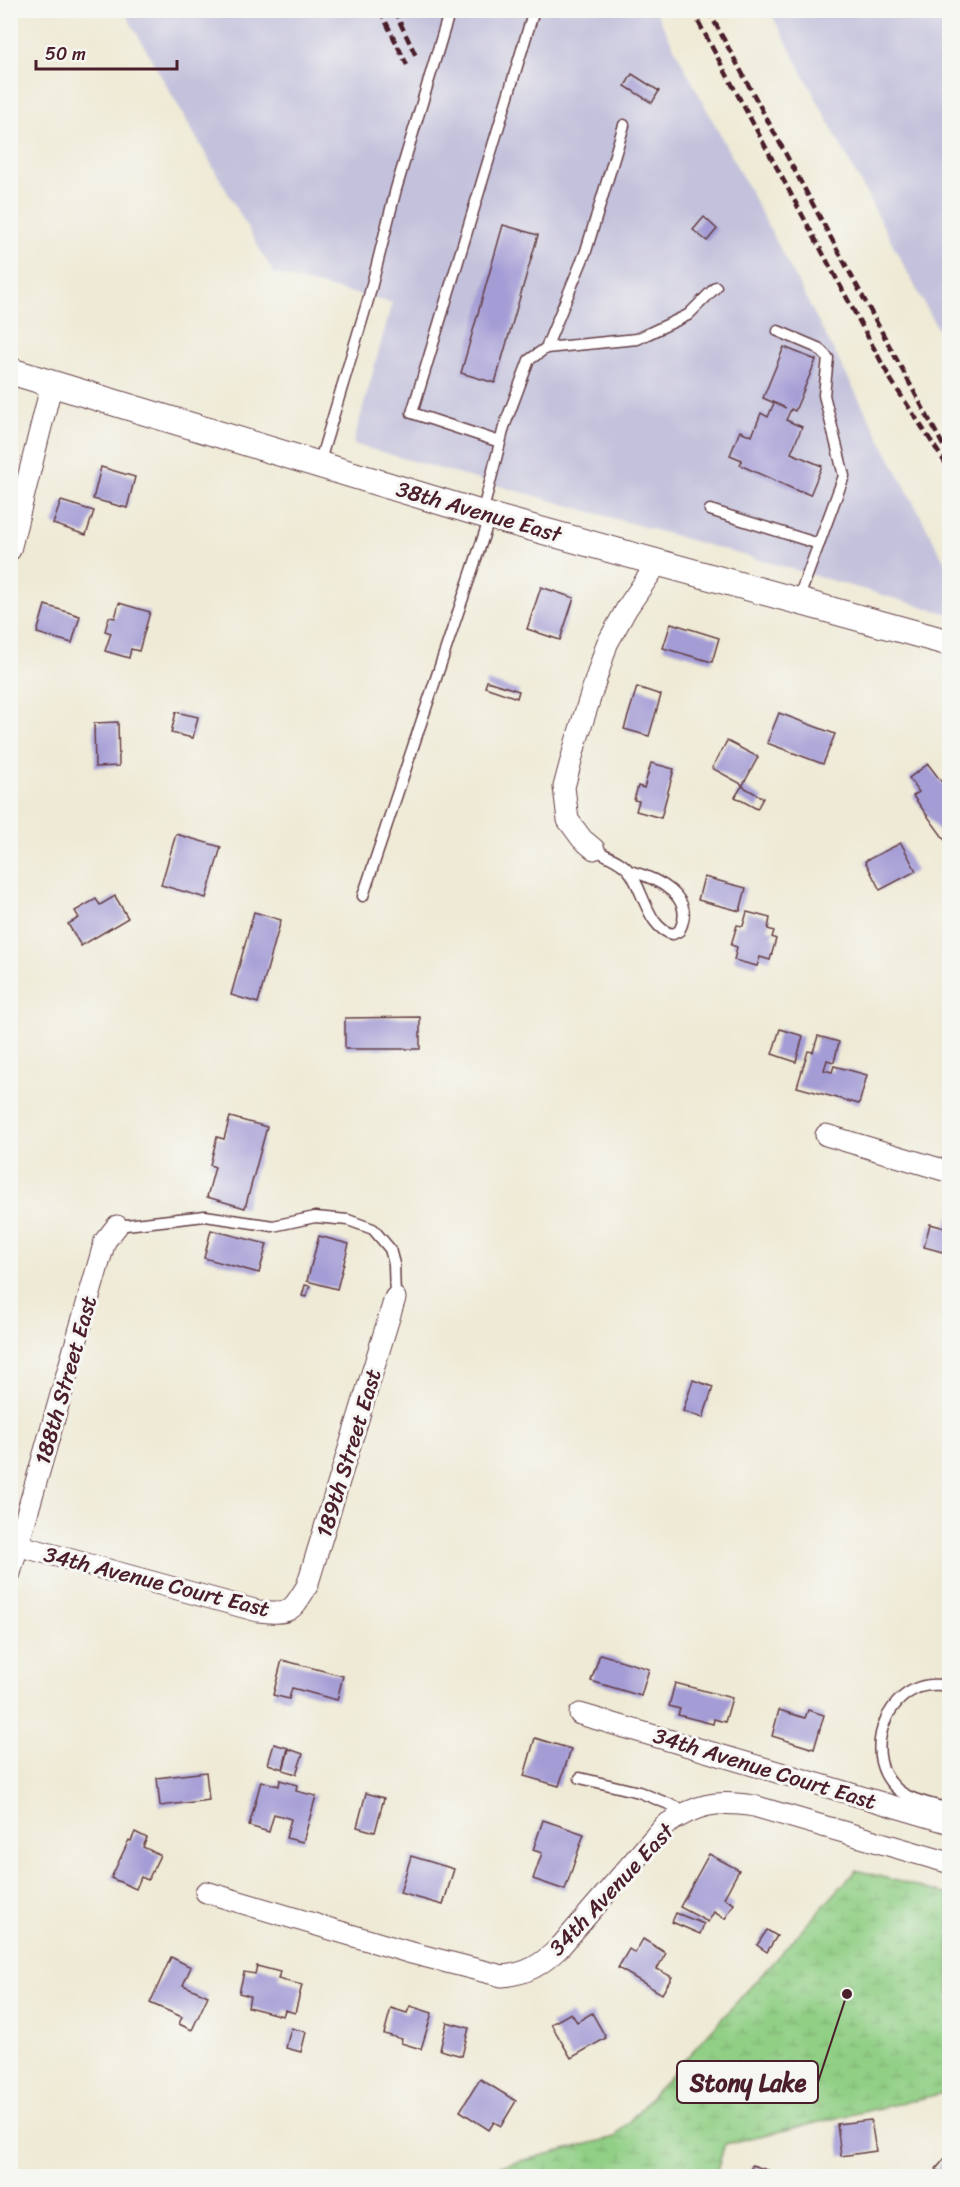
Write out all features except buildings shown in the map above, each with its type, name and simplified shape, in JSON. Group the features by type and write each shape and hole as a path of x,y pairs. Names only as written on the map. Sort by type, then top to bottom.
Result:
{"street":[{"name":"38th Avenue East","path":"10,371 486,515 950,643"},
{"path":"10,550 52,382"},
{"path":"594,849 582,839 568,820 564,788 607,644 627,608 658,561"},
{"path":"826,1135 950,1172"},
{"name":"188th Street East","path":"10,1573 105,1241 117,1226"},
{"name":"189th Street East","path":"295,1606 307,1586 395,1298"},
{"name":"34th Avenue Court East","path":"17,1545 258,1611 284,1612 295,1606"},
{"name":"34th Avenue Court East","path":"580,1713 950,1823"},
{"name":"34th Avenue East","path":"206,1892 502,1977 517,1975 540,1966 559,1948 664,1826 686,1811 712,1804 736,1803 754,1806 950,1863"}],"lane":[{"path":"319,464 368,300 396,189 450,10"},
{"path":"500,442 412,413 534,10"},
{"path":"546,348 586,251 624,125"},
{"path":"363,896 486,515 500,442 529,360 546,348 637,339 688,315 716,287"},
{"path":"778,331 818,348 828,358 824,395 844,476 798,600"},
{"path":"710,510 819,544"},
{"path":"594,849 630,871 645,875 674,892 682,908 683,919 679,931 673,934 667,933 654,921 630,871"},
{"path":"117,1226 205,1216 273,1227 315,1217 348,1220 373,1228 390,1249 394,1264 395,1298"},
{"path":"950,1686 928,1685 914,1689 901,1698 881,1731 879,1747 880,1762 895,1788 910,1796 950,1809"},
{"path":"580,1778 639,1792 686,1811"}],"shaded area":[{"path":"124,11 655,11 949,570 949,614 353,444 392,303 274,274"},
{"path":"770,11 949,11 949,351"}],"green space":[{"path":"856,1870 949,1895 949,2092 725,2144 715,2176 461,2176 615,2137"}],"railway":[{"path":"380,10 407,65"},
{"path":"394,10 416,56"},
{"path":"692,10 891,380 950,470"},
{"path":"708,10 945,449"}],"place":[{"name":"Stony Lake","path":"847,1994"}]}
